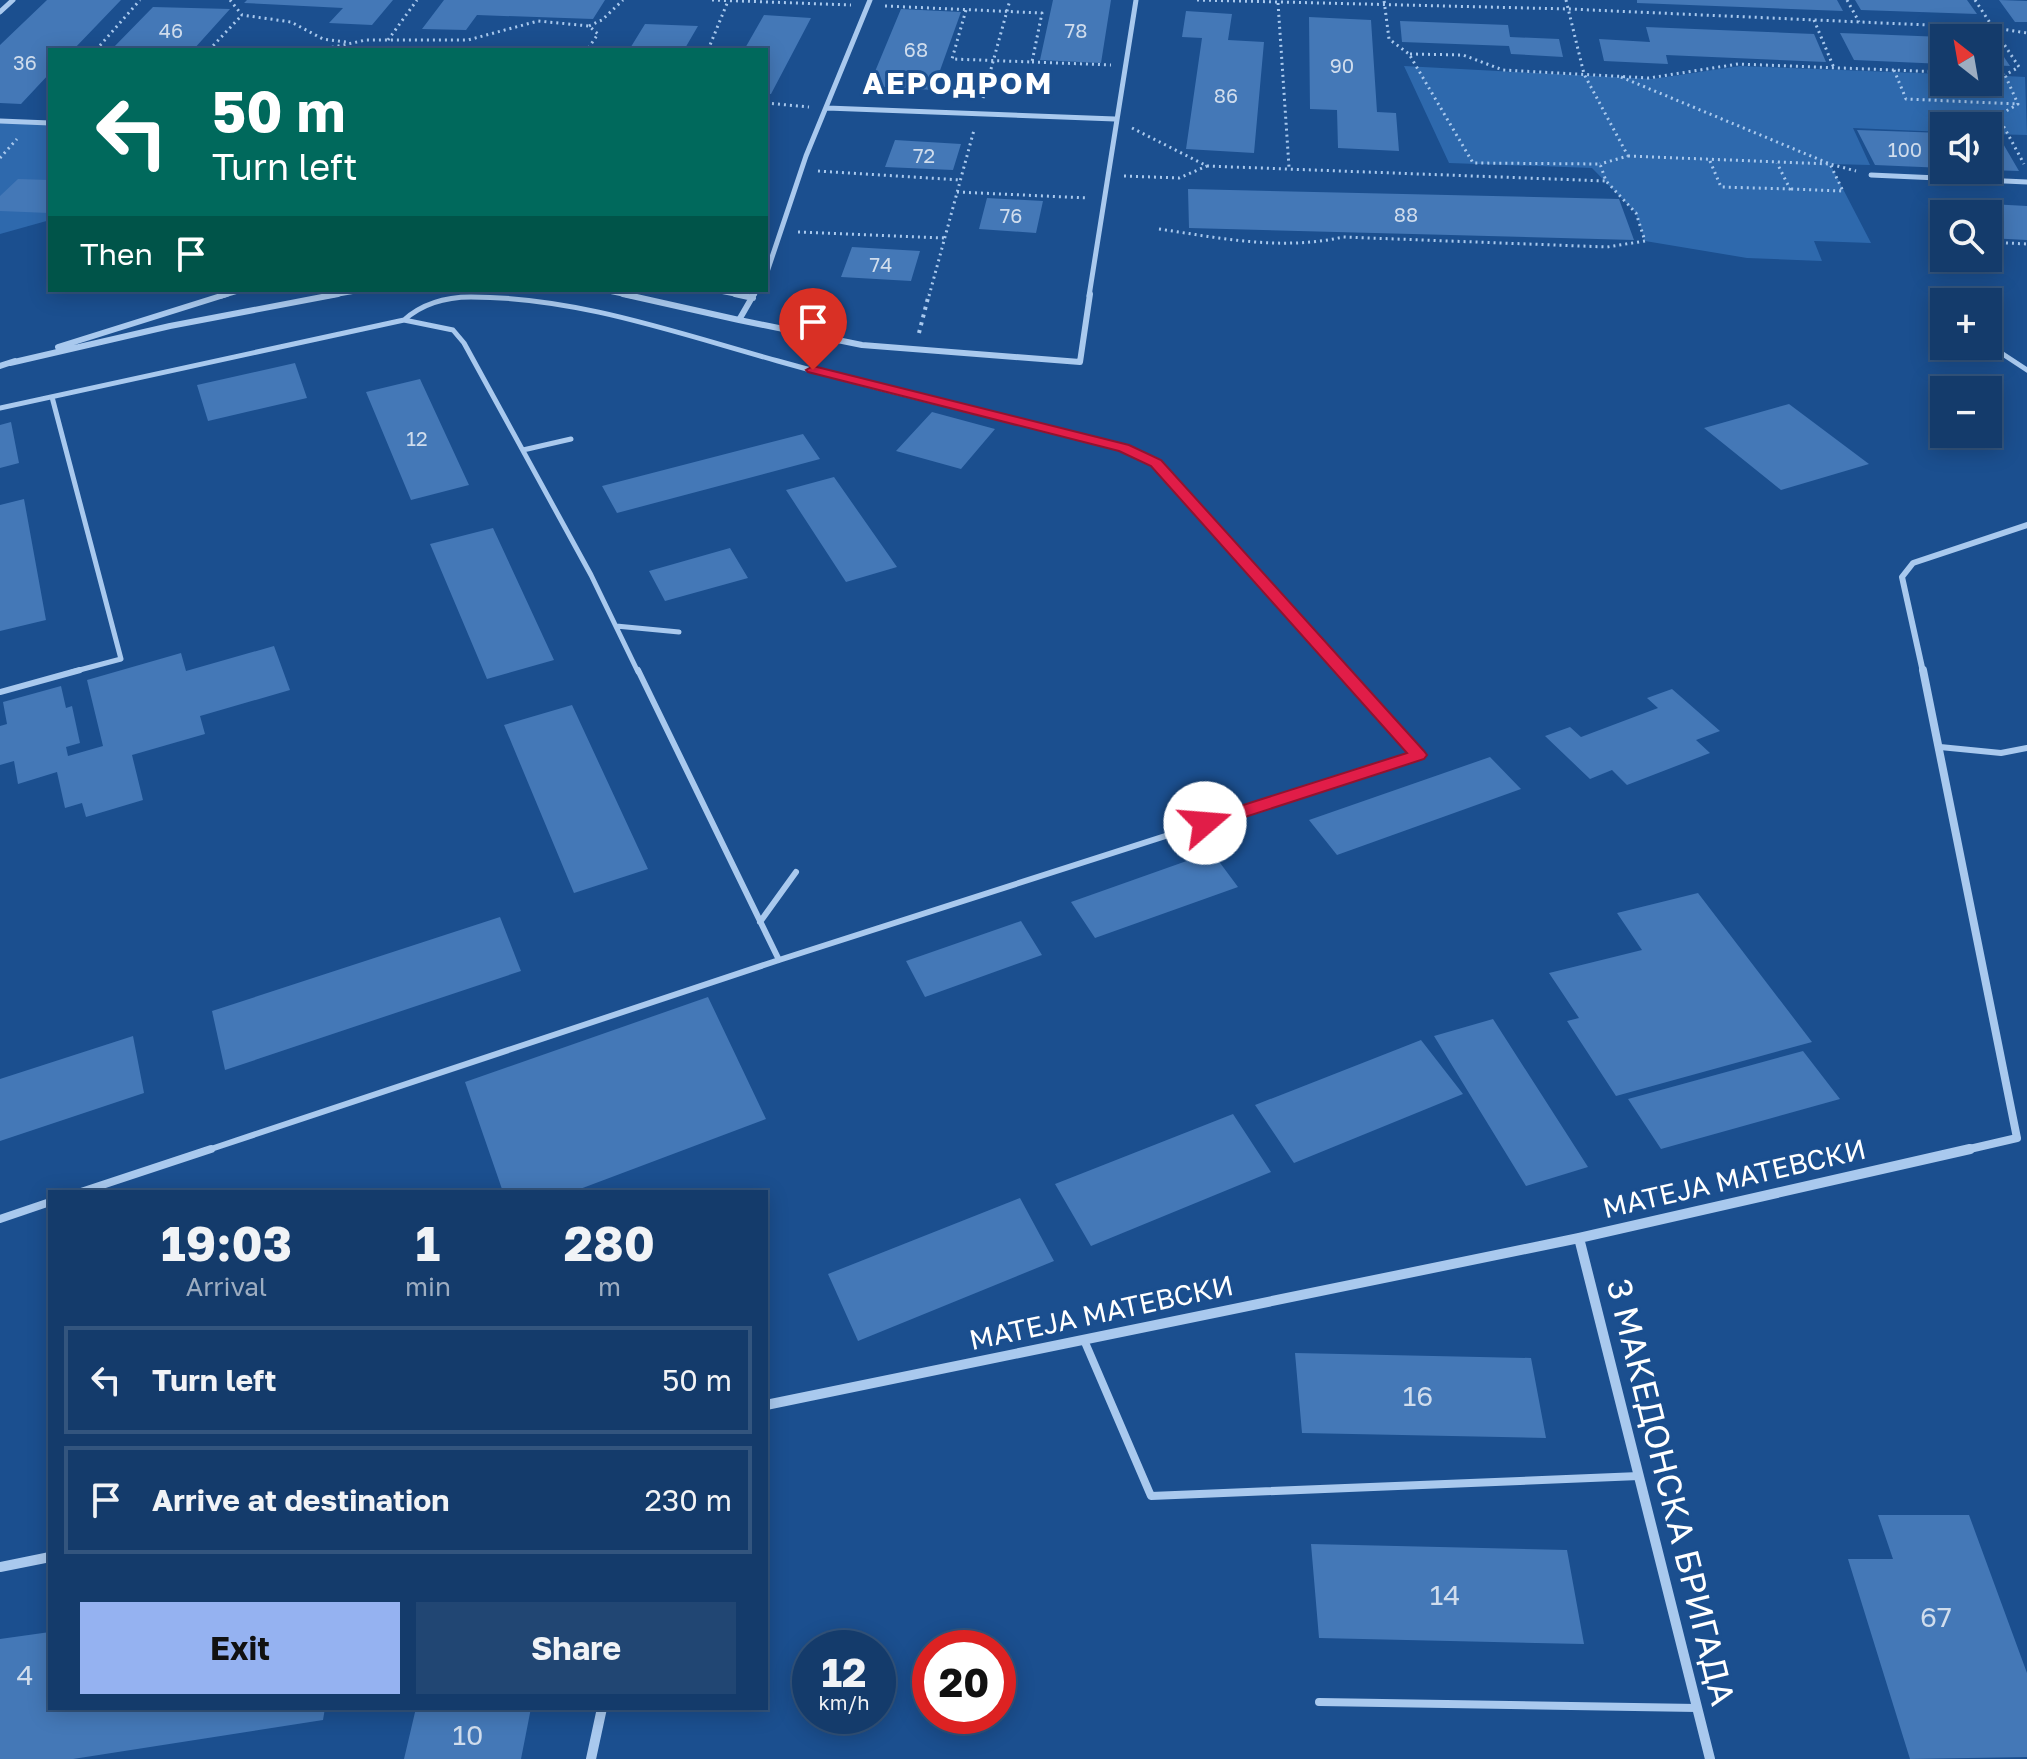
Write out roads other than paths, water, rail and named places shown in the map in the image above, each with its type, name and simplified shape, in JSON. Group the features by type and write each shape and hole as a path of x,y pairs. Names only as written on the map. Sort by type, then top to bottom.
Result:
{"street":[{"path":"0,12 13,0"},
{"path":"613,292 811,337 1080,362 1115,119 1136,0"},
{"path":"768,269 801,170 869,3"},
{"path":"827,108 1115,119"},
{"path":"0,121 48,123"},
{"path":"1871,175 2027,182"},
{"path":"0,366 235,292"},
{"path":"10,363 170,326 350,292"},
{"path":"724,292 753,298"},
{"path":"739,320 756,292"},
{"name":"МАТЕЈА МАТЕВСКИ","path":"768,1405 1579,1238 2022,1137 1902,577 1913,563 2027,525"},
{"name":"3 МАКЕДОНСКА БРИГАДА","path":"1579,1238 1710,1759"},
{"path":"0,1567 48,1557"},
{"path":"591,1759 602,1710"}],"lane":[{"path":"0,408 404,320 429,302 468,297 561,306 652,326 1124,448 1156,463 1418,755 779,960 87,1190"},
{"path":"404,320 453,330 464,343 616,626 779,960"},
{"path":"2002,354 2027,370"},
{"path":"0,692 121,659 52,397"},
{"path":"523,450 571,439"},
{"path":"616,626 679,632"},
{"path":"1940,747 2001,753 2027,748"},
{"path":"760,922 796,872"},
{"path":"0,1219 48,1203"},
{"path":"1084,1340 1151,1496 1639,1476"},
{"path":"1319,1702 1697,1708"}],"district":[{"name":"АЕРОДРОМ","path":"958,83"}]}
